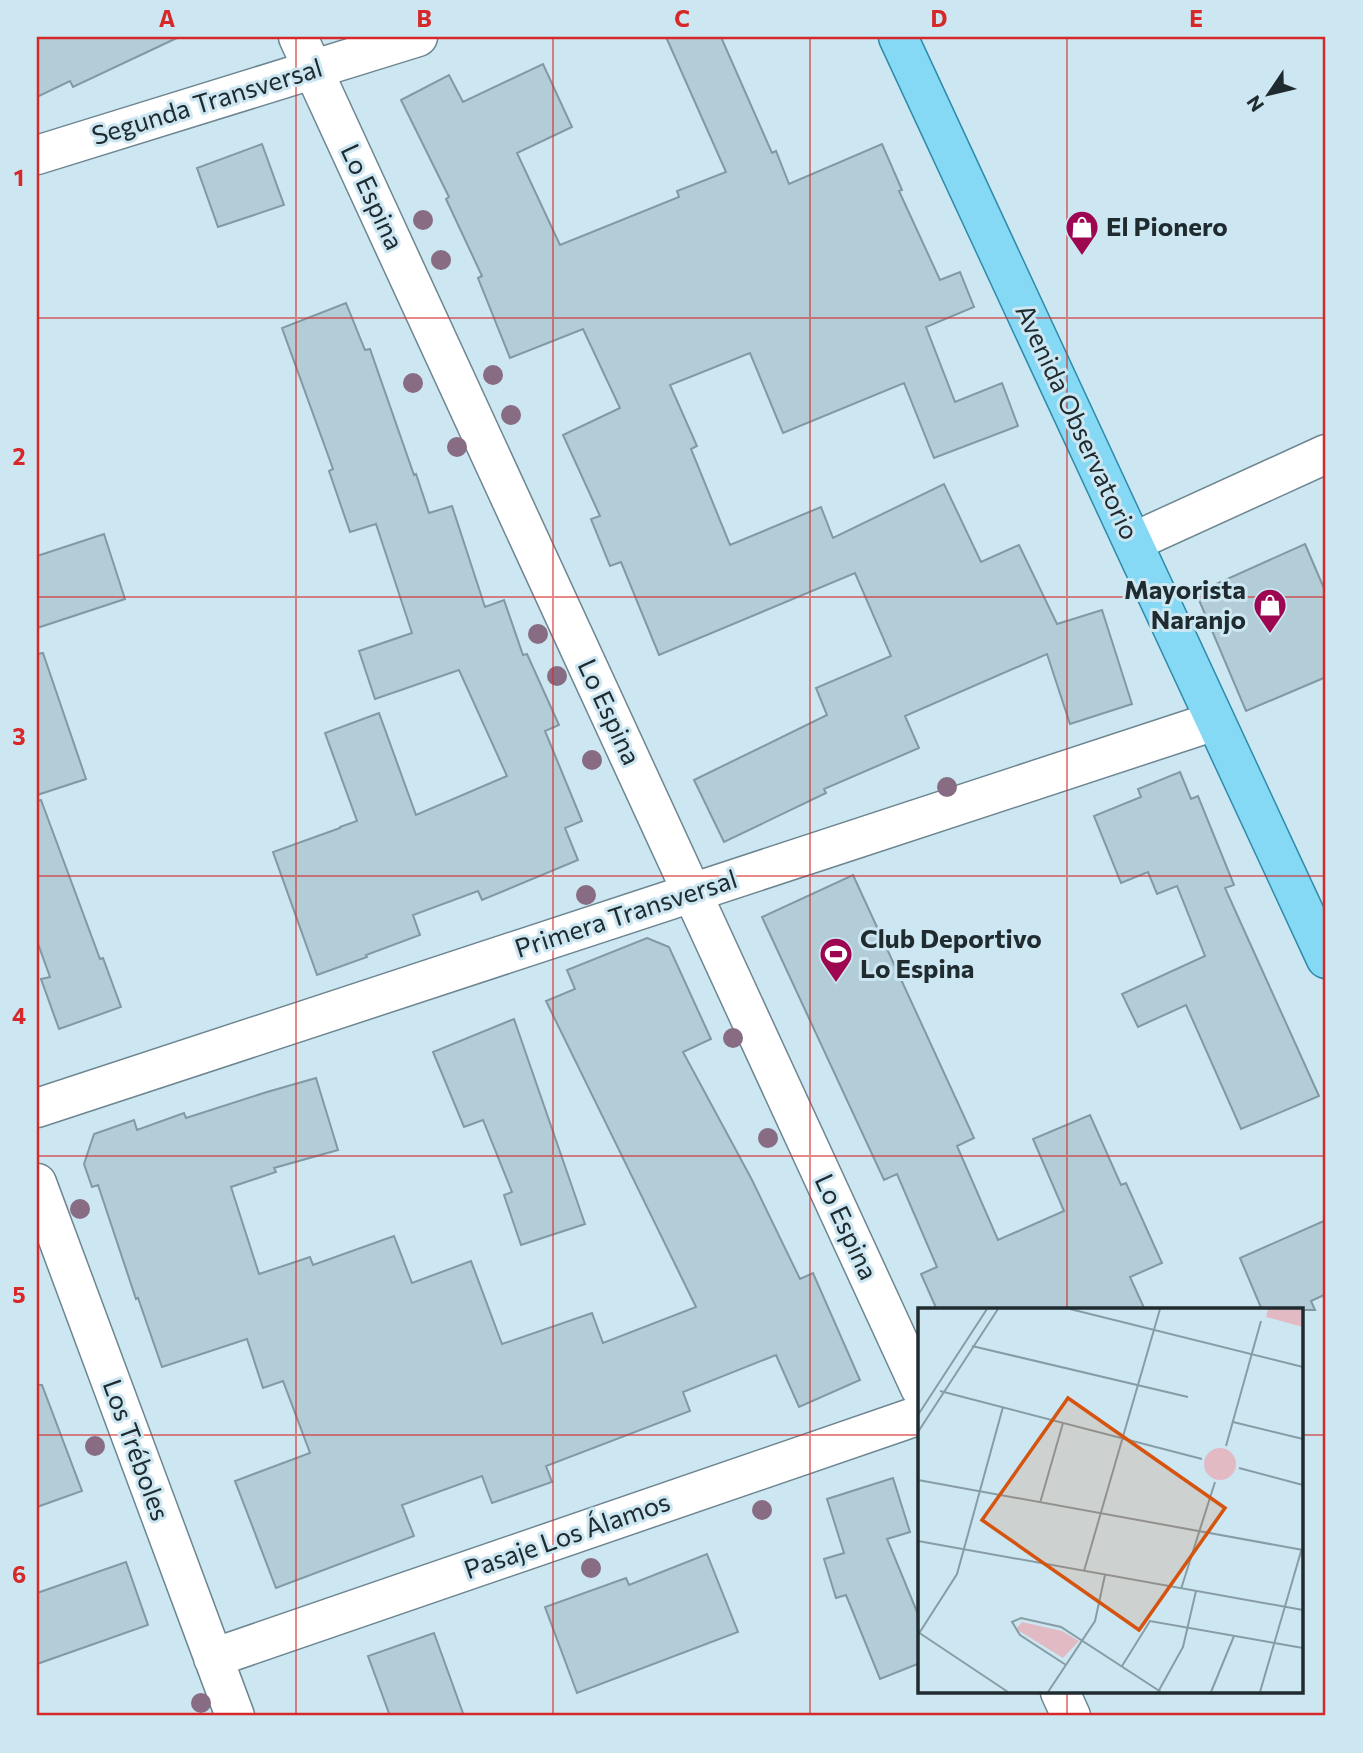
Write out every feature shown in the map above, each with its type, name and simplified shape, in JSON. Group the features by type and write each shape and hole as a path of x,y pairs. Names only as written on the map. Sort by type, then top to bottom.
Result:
{"main road":[{"name":"Avenida Observatorio","path":"898,37 1326,959"}],"street":[{"name":"Segunda Transversal","path":"37,155 305,53 418,37"},
{"name":"Lo Espina","path":"305,53 918,1384"},
{"path":"1133,542 1326,454"},
{"name":"Primera Transversal","path":"37,1108 1215,721"},
{"name":"Los Tréboles","path":"37,1183 235,1716"},
{"name":"Pasaje Los Álamos","path":"213,1658 918,1416"},
{"path":"1061,1694 1072,1716"}],"building":[{"path":"37,37 179,37 73,87 70,81 37,97"},
{"path":"666,37 721,37 772,153 776,151 789,184 882,144 902,190 899,191 940,280 960,272 974,307 926,327 955,402 1002,383 1018,426 934,458 904,383 783,433 750,353 670,385 697,446 691,449 730,545 821,507 833,538 944,484 981,562 1019,545 1057,624 1102,610 1132,704 1070,724 1047,654 905,716 919,748 824,789 826,793 724,842 694,780 827,715 816,688 891,656 855,573 659,655 621,562 610,566 591,519 600,516 563,435 620,408 583,329 510,358 478,278 482,276 446,199 449,197 401,100 449,75 463,102 543,64 572,127 517,153 560,245 679,197 677,191 726,172"},
{"path":"262,144 284,205 218,227 197,168"},
{"path":"346,303 365,350 370,349 429,513 452,506 485,607 504,600 523,655 527,654 559,725 545,731 582,821 565,828 578,860 482,900 478,891 413,915 420,935 317,975 273,852 357,821 325,733 379,713 416,815 507,776 459,670 375,699 359,651 412,633 376,524 350,532 329,471 333,469 282,328"},
{"path":"104,534 125,599 37,628 37,556"},
{"name":"Mayorista Naranjo","path":"1305,544 1326,593 1326,677 1246,711 1196,593"},
{"path":"43,653 86,779 37,795 37,654"},
{"path":"1180,772 1191,799 1198,796 1234,885 1225,888 1319,1096 1241,1129 1186,1005 1138,1027 1122,994 1205,956 1177,886 1157,894 1148,872 1121,883 1094,816 1141,797 1138,789"},
{"path":"41,800 100,959 103,958 121,1007 59,1029 41,979 50,977 37,941 37,801"},
{"path":"853,875 974,1138 957,1146 998,1240 1064,1211 1033,1139 1090,1115 1121,1185 1126,1183 1162,1263 1130,1277 1144,1308 936,1308 921,1274 937,1267 897,1174 884,1180 762,917"},
{"path":"647,938 669,947 711,1039 683,1052 751,1178 800,1279 813,1273 860,1380 799,1407 776,1355 683,1392 690,1411 546,1466 552,1482 492,1503 482,1476 402,1505 414,1536 276,1588 235,1481 310,1453 283,1381 263,1388 247,1339 162,1367 98,1185 92,1187 84,1164 94,1134 134,1120 137,1130 184,1113 186,1118 316,1078 338,1150 274,1168 276,1172 231,1187 259,1274 310,1257 313,1265 394,1236 412,1283 471,1261 502,1344 592,1313 603,1343 696,1307 546,1001 575,989 567,970"},
{"path":"514,1019 585,1224 521,1245 504,1195 512,1192 483,1120 464,1127 433,1052"},
{"path":"1326,1220 1326,1294 1311,1301 1315,1310 1261,1308 1240,1258"},
{"path":"37,1385 42,1385 82,1491 37,1507"},
{"path":"893,1478 910,1532 887,1539 918,1614 918,1664 880,1679 846,1595 836,1598 824,1559 844,1553 827,1499"},
{"path":"707,1554 738,1632 577,1693 545,1607 626,1578 629,1585"},
{"path":"126,1562 148,1625 37,1664 37,1593"},
{"path":"434,1633 464,1716 390,1716 368,1656"}],"place":[{"name":"El Pionero","path":"1082,257"},
{"name":"Mayorista Naranjo","path":"1270,635"},
{"name":"Club Deportivo Lo Espina","path":"836,984"}]}
